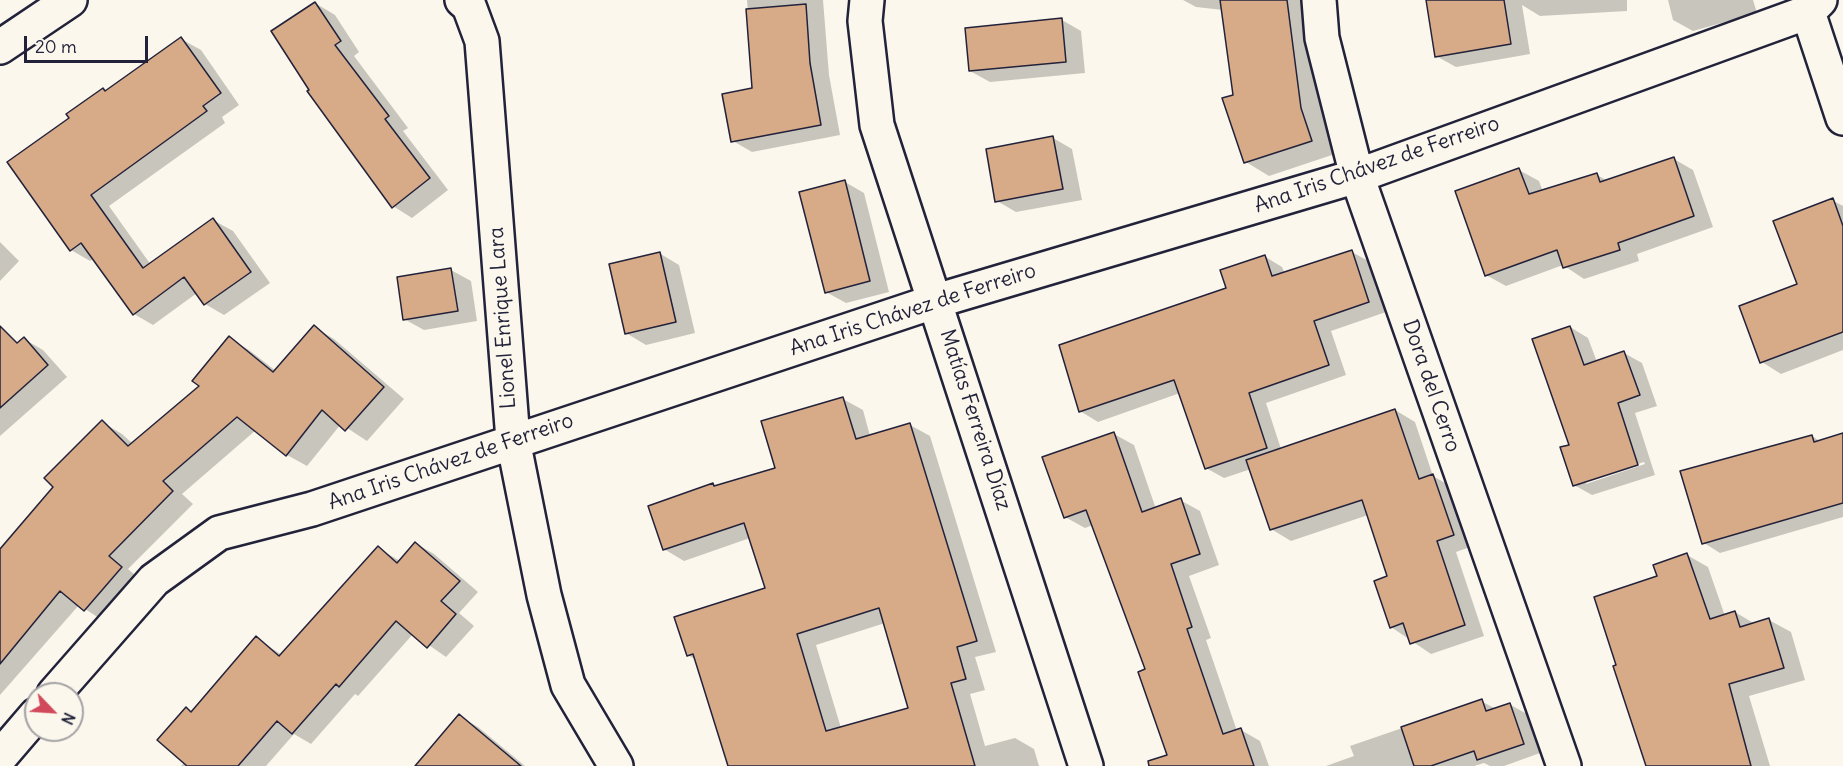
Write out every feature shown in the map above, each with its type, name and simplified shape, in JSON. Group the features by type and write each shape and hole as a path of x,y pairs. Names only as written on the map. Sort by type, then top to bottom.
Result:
{"street":[{"path":"0,47 26,13 70,0"},
{"name":"Lionel Enrique Lara","path":"462,0 469,6 482,42 513,440 543,595 568,685 616,766"},
{"name":"Matías Ferreira Díaz","path":"867,0 865,21 877,125 1086,766"},
{"name":"Dora del Cerro","path":"1319,0 1322,38 1357,176 1564,766"},
{"path":"1814,6 1843,118"},
{"name":"Ana Iris Chávez de Ferreiro","path":"65,682 154,580 219,533 312,509 513,440 936,301 1357,176 1814,6"},
{"path":"0,757 24,729"}],"building":[{"path":"1220,0 1287,0 1301,108 1312,141 1244,163 1222,98 1233,95"},
{"path":"1426,0 1504,0 1511,44 1435,57"},
{"path":"315,2 341,41 335,45 389,116 385,119 430,178 392,208 307,91 309,90 271,31"},
{"path":"806,4 810,63 821,125 731,142 722,94 752,88 746,9"},
{"path":"1062,18 1066,62 969,71 965,28"},
{"path":"181,37 221,93 203,106 207,111 91,195 143,268 213,218 251,272 204,305 184,277 133,315 81,243 70,251 7,162 69,118 66,114 103,88 105,91"},
{"path":"1053,136 1063,189 995,202 986,149"},
{"path":"1674,157 1694,216 1618,243 1620,250 1563,268 1557,250 1485,276 1455,191 1519,168 1529,194 1597,173 1600,182"},
{"path":"845,180 870,281 825,293 799,192"},
{"path":"1833,198 1843,226 1843,332 1760,363 1739,306 1797,284 1773,221"},
{"path":"1352,250 1369,302 1314,321 1329,365 1249,393 1267,448 1205,469 1174,380 1079,412 1059,345 1226,288 1220,270 1265,255 1272,276"},
{"path":"660,252 676,322 625,334 609,264"},
{"path":"451,268 458,311 403,320 397,277"},
{"path":"314,325 384,387 345,431 322,410 286,456 237,417 163,481 173,491 109,556 122,567 84,611 60,591 0,664 0,549 53,487 44,478 102,420 128,446 199,386 192,381 229,336 273,372"},
{"path":"0,326 17,343 24,337 48,365 0,408"},
{"path":"1570,326 1584,365 1624,351 1640,395 1618,403 1638,465 1573,486 1560,447 1569,445 1532,339"},
{"path":"843,397 856,439 910,423 977,641 957,647 966,679 951,683 975,766 728,766 693,654 687,656 674,617 765,588 744,523 663,550 648,506 713,483 714,486 775,468 761,421","holes":["879,608 908,708 826,731 797,634"]},
{"path":"1395,409 1419,479 1433,474 1454,535 1437,541 1465,625 1410,644 1403,623 1390,628 1374,581 1387,576 1362,500 1270,530 1246,460"},
{"path":"1114,432 1142,512 1181,498 1200,554 1171,564 1192,627 1187,629 1223,734 1241,728 1254,766 1149,766 1148,761 1167,755 1138,672 1145,669 1086,510 1064,518 1042,457"},
{"path":"1843,433 1843,503 1702,544 1680,471 1812,435 1814,442"},
{"path":"415,542 460,581 441,601 456,614 427,648 396,621 339,687 336,684 292,734 277,721 238,766 187,766 157,740 186,707 191,712 256,636 279,656 378,546 397,563"},
{"path":"1687,553 1710,619 1735,611 1740,627 1769,618 1784,668 1729,684 1751,766 1646,766 1613,666 1616,665 1594,597 1657,576 1653,565"},
{"path":"1482,699 1486,711 1510,703 1524,744 1477,760 1474,751 1431,766 1414,766 1401,727"},
{"path":"459,714 521,766 415,766"}]}
